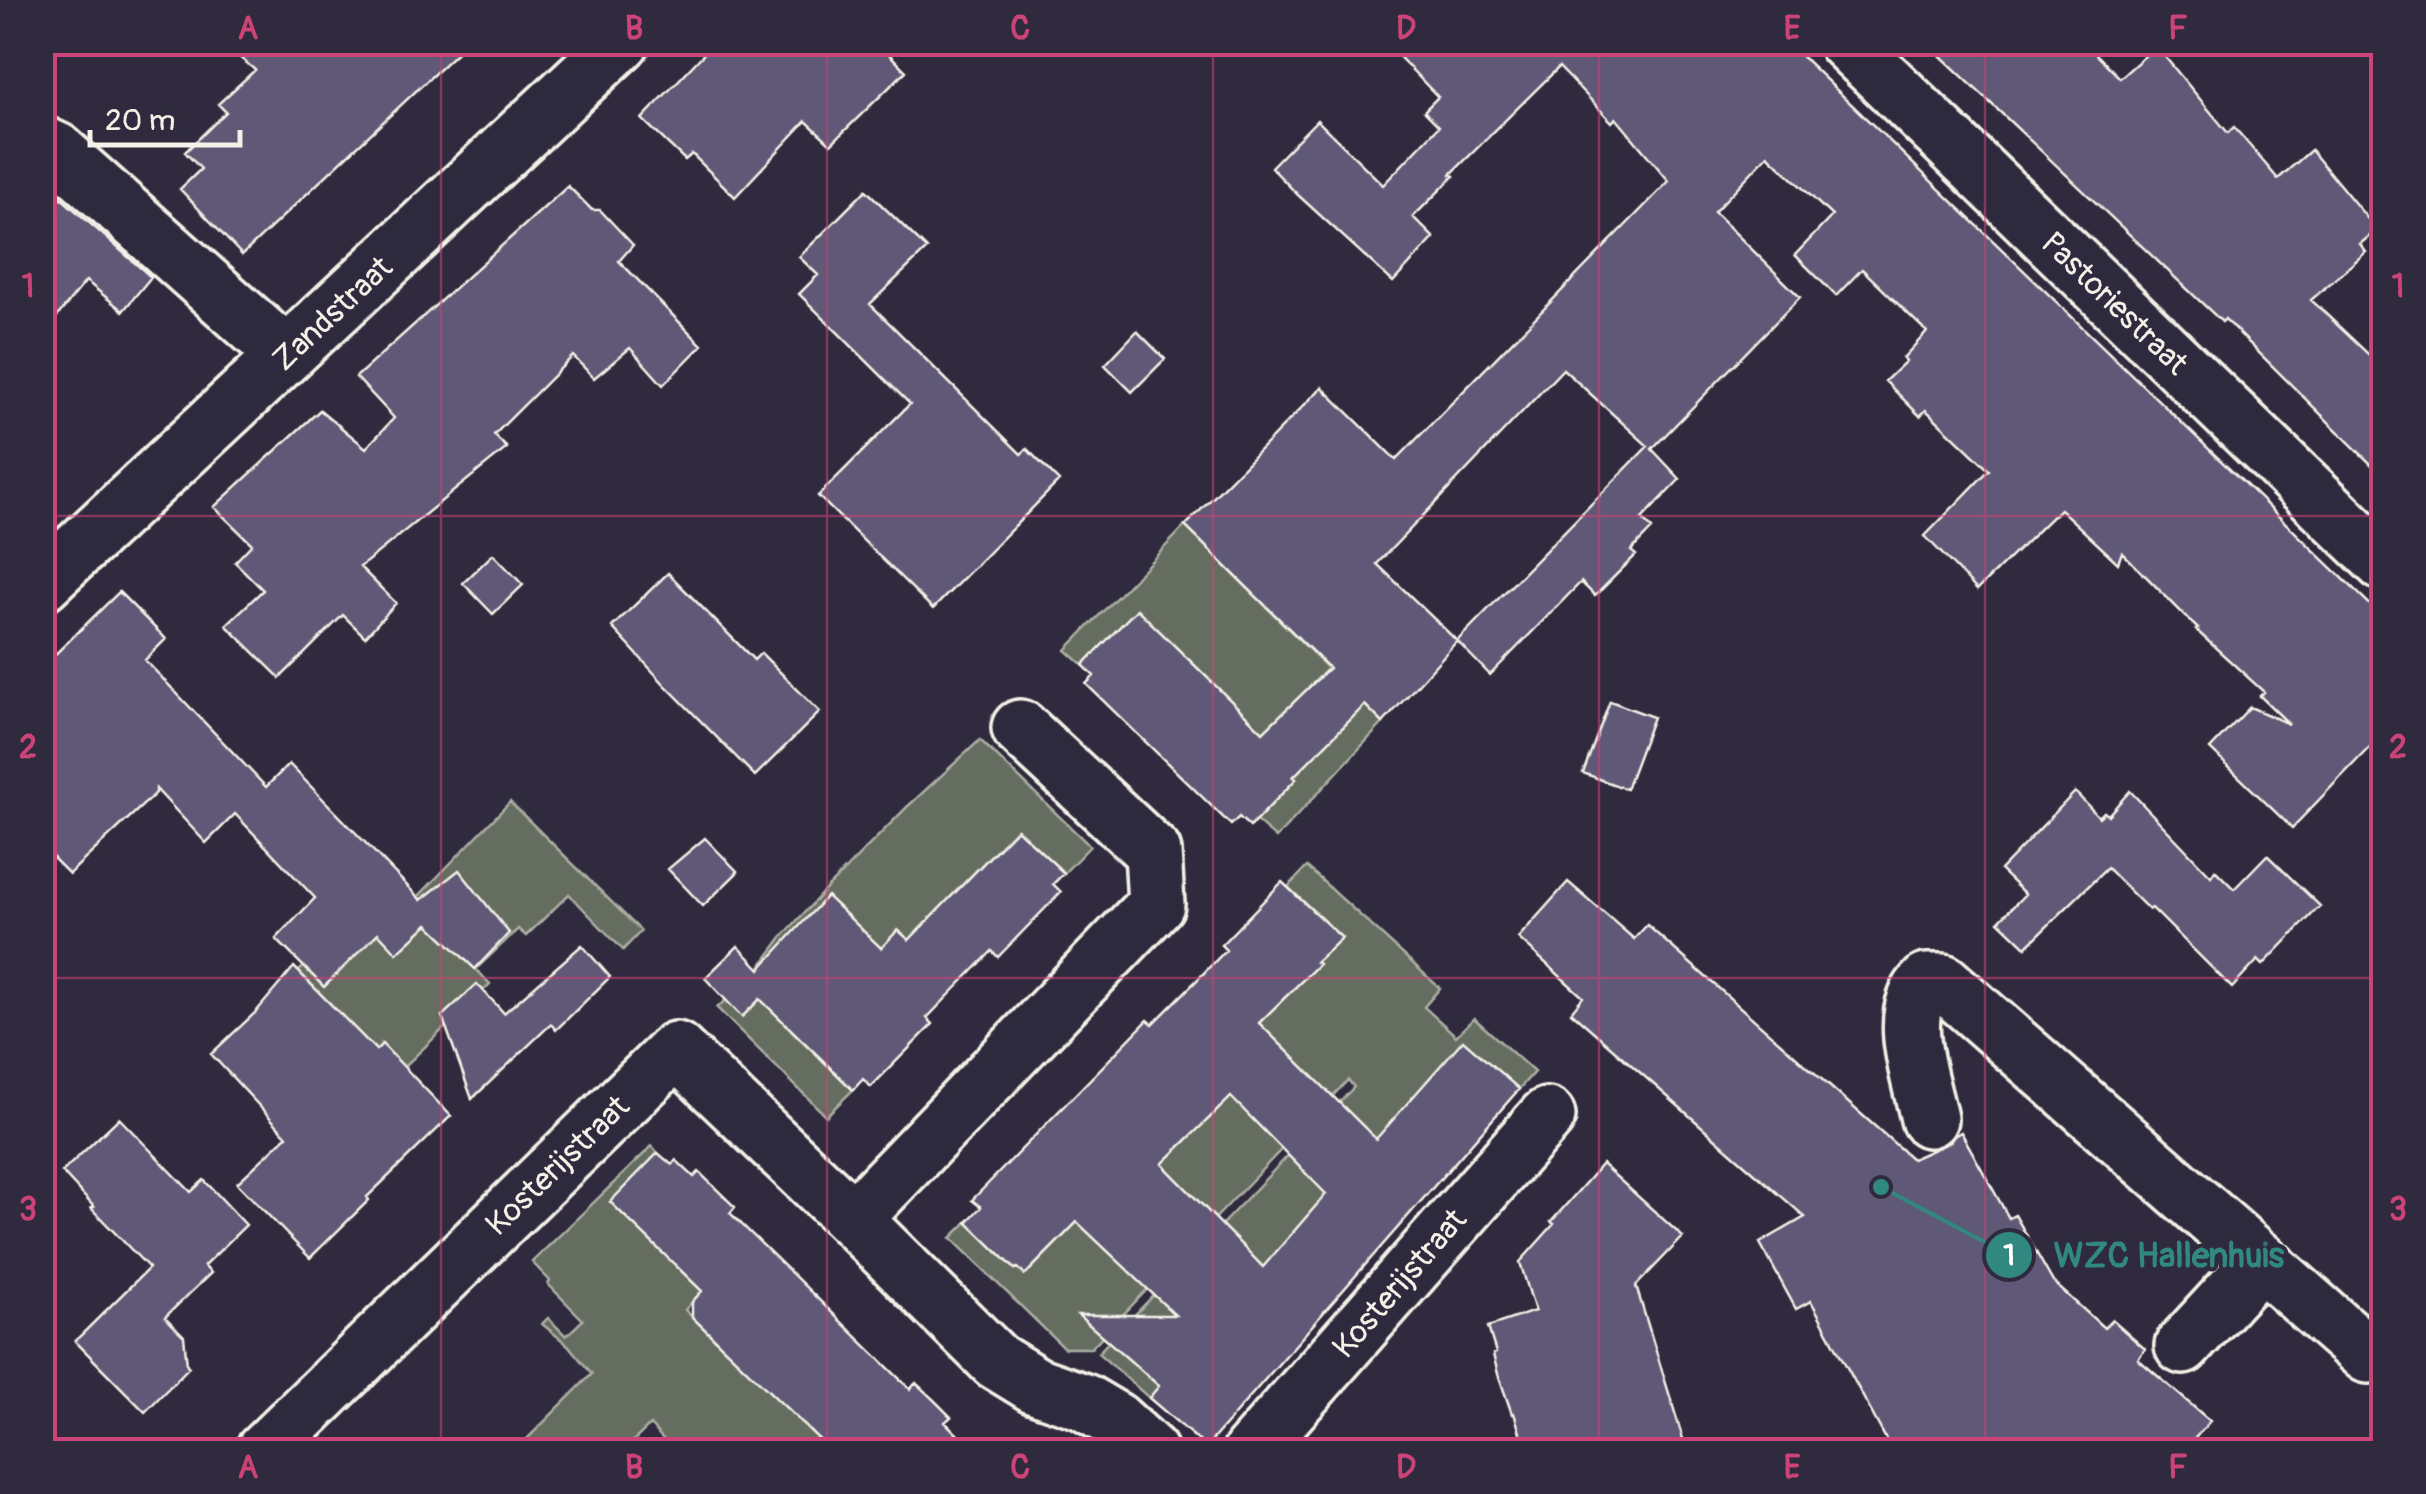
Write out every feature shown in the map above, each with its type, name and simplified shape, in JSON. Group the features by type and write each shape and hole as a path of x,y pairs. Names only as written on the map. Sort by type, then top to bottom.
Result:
{"street":[{"name":"Zandstraat","path":"42,584 622,42"},
{"name":"Pastoriestraat","path":"1846,42 2384,563"},
{"path":"42,144 58,151 286,356"},
{"path":"853,1219 1156,904 1153,852 1020,728"},
{"path":"1930,1120 1910,1027 1918,990 1927,982 1942,982 2368,1355"},
{"name":"Kosterijstraat","path":"262,1452 676,1050 996,1361 1034,1385 1084,1402 1116,1421 1150,1452"},
{"name":"Kosterijstraat","path":"1250,1452 1547,1116"},
{"path":"2183,1346 2260,1261"}],"green space":[{"path":"1185,526 1383,723 1276,838 1256,821 1295,780 1199,669 1159,632 1151,639 1129,617 1083,665 1066,650"},
{"path":"980,740 1090,846 1064,873 1016,829 909,940 898,930 882,948 790,1021 791,1030 853,1090 826,1116 717,1008 759,968 825,890"},
{"path":"510,802 641,931 623,950 569,894 526,936 518,929 476,969 490,984 404,1067 382,1045 408,1157 394,1171 290,1062 259,1009 339,933 411,904"},
{"path":"1307,867 1440,988 1424,1007 1456,1036 1474,1018 1534,1072 1519,1089 1463,1041 1149,1398 1098,1353 1354,1087 1348,1080 1091,1348 1064,1348 951,1238 967,1222 1025,1275 1085,1214 1169,1013 1318,964 1341,937 1288,887"},
{"path":"652,1146 658,1153 611,1202 702,1291 685,1310 726,1350 744,1332 858,1451 674,1451 650,1425 623,1451 514,1452 592,1374 568,1345 542,1324 548,1318 566,1336 583,1320 532,1262"}],"building":[{"path":"221,42 468,42 242,255 180,189 201,169 185,152 226,112 218,104 255,70"},
{"path":"715,42 877,42 906,71 831,144 806,121 735,197 692,154 685,160 642,119"},
{"path":"1385,42 1787,42 2384,618 2384,732 2292,828 2210,749 2250,707 2289,724 2260,696 2264,692 2196,630 2122,552 2118,563 2060,509 1977,590 1925,536 1989,470 1926,410 1920,416 1885,381 1927,332 1862,269 1836,296 1795,255 1832,216 1768,155 1714,212 1800,297 1652,449 1680,479 1642,519 1652,529 1631,551 1636,555 1595,596 1581,582 1490,675 1457,641 1383,723 1365,705 1293,777 1296,779 1250,827 1239,817 1231,825 1086,684 1094,676 1083,665 1137,609 1263,732 1329,668 1185,526 1322,387 1396,460 1669,181 1616,118 1612,122 1559,67 1413,217 1434,238 1393,282 1271,167 1317,120 1383,185 1439,126 1424,111 1438,97","holes":["1563,369 1648,446 1457,641 1377,564"]},
{"path":"1926,42 2084,42 2120,78 2156,46 2228,133 2234,127 2278,179 2311,150 2377,230 2360,244 2366,252 2311,300 2384,369 2384,477 2225,319 2222,322"},
{"path":"42,181 151,277 123,311 86,281 42,335"},
{"path":"568,186 592,210 600,210 633,245 619,261 702,345 663,385 630,348 594,378 573,356 494,435 507,448 360,567 396,603 365,637 343,615 280,678 226,625 263,590 235,562 252,544 214,507 320,410 366,448 394,418 356,377"},
{"path":"866,190 927,249 870,304 1021,454 1027,449 1059,481 933,609 818,496 910,404 799,294 818,275 799,257"},
{"path":"1137,331 1165,359 1132,392 1105,365"},
{"path":"493,554 523,585 493,614 463,583"},
{"path":"668,573 754,660 761,653 820,712 755,776 612,627"},
{"path":"119,592 166,639 145,660 266,787 289,764 421,900 459,870 509,933 475,969 428,924 397,953 378,933 324,987 276,939 315,898 235,814 206,843 156,789 69,874 42,847 42,667"},
{"path":"1610,701 1653,717 1626,789 1583,773"},
{"path":"2130,791 2211,876 2215,870 2234,889 2267,855 2320,906 2263,965 2258,960 2232,988 2107,868 2026,947 1999,921 2025,894 2000,870 2075,792 2099,817 2104,812 2108,815"},
{"path":"1017,829 1064,873 1053,884 1061,892 998,957 992,951 927,1018 933,1024 871,1087 863,1079 853,1090 760,999 742,1017 705,978 738,946 760,969 827,896 881,948 898,930 909,940"},
{"path":"705,838 738,872 703,906 668,869"},
{"path":"1282,882 1342,938 1259,1023 1376,1139 1463,1040 1519,1089 1206,1447 1149,1398 1159,1386 1078,1315 1175,1315 1077,1222 1025,1275 967,1222 981,1207 972,1200 1148,1020 1153,1024 1199,978 1226,950 1221,945","holes":["1231,1097 1326,1194 1263,1267 1162,1164"]},
{"path":"1568,882 1634,939 1647,925 1912,1159 1950,1142 1961,1132 2009,1218 2015,1215 2053,1282 2104,1328 2112,1320 2145,1349 2138,1359 2210,1421 2183,1452 1893,1452 1811,1301 1796,1309 1760,1243 1805,1217 1571,1012 1583,997 1518,938"},
{"path":"582,945 610,977 556,1030 551,1024 472,1099 442,1016 477,984 504,1013"},
{"path":"294,967 376,1050 382,1044 451,1116 310,1258 237,1183 287,1136 211,1054 256,1012"},
{"path":"119,1118 191,1192 204,1180 246,1225 204,1266 211,1273 165,1317 184,1336 189,1367 145,1412 75,1341 149,1268 62,1172"},
{"path":"658,1153 672,1165 676,1160 694,1177 699,1172 735,1207 730,1213 910,1389 916,1383 951,1417 945,1422 975,1452 832,1452 692,1317 692,1302 702,1291 610,1202"},
{"path":"1602,1164 1683,1237 1636,1286 1687,1452 1526,1452 1498,1374 1488,1327 1535,1311 1520,1262"}],"place":[{"name":"WZC Hallenhuis","path":"1881,1187"}]}
